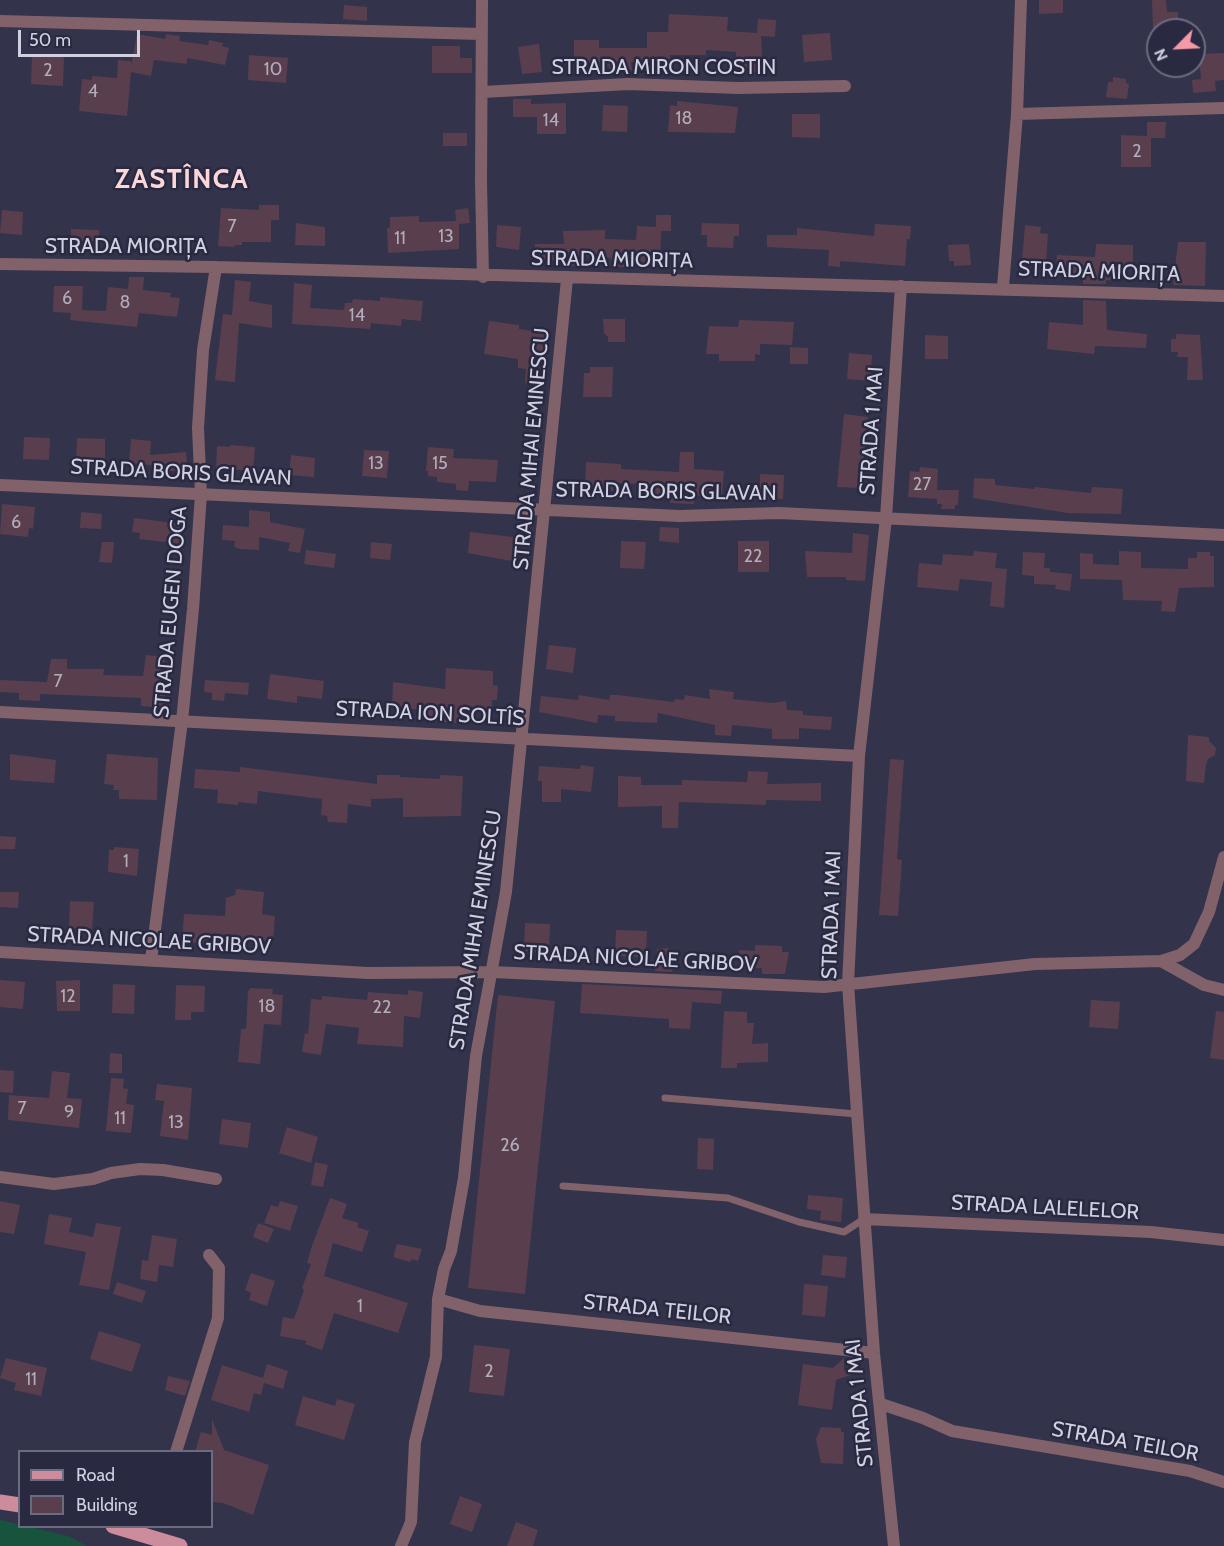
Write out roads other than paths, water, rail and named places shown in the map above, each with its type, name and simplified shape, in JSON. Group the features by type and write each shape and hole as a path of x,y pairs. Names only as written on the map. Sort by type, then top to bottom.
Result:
{"main road":[{"path":"0,1502 18,1505"},
{"path":"121,1528 152,1532 180,1546"}],"street":[{"path":"482,0 483,277"},
{"path":"1004,288 1017,114 1021,0"},
{"path":"0,21 482,34"},
{"name":"STRADA MIRON COSTIN","path":"483,92 628,84 738,88 845,86"},
{"path":"1017,114 1224,108"},
{"name":"STRADA MIORIȚA","path":"0,264 216,267 483,277 1004,288 1224,296"},
{"name":"STRADA EUGEN DOGA","path":"151,960 182,721 201,494 198,428 203,350 216,267"},
{"name":"STRADA MIHAI EMINESCU","path":"401,1546 411,1522 415,1442 436,1357 438,1299 444,1269 451,1251 464,1178 476,1056 506,891 546,510 567,279"},
{"name":"STRADA 1 MAI","path":"894,1546 881,1404 873,1353 848,984 859,756 886,518 901,286"},
{"name":"STRADA BORIS GLAVAN","path":"0,485 680,516 779,513 1224,535"},
{"name":"STRADA ION SOLTÎS","path":"0,712 859,756"},
{"path":"1161,960 1180,956 1194,944 1209,912 1224,857"},
{"name":"STRADA NICOLAE GRIBOV","path":"0,952 368,973 492,972 824,987 1035,964 1161,960"},
{"path":"1161,960 1204,985 1224,990"},
{"path":"0,1177 54,1184 140,1169 163,1170 216,1179"},
{"name":"STRADA LALELELOR","path":"864,1219 1151,1232 1224,1240"},
{"path":"177,1450 218,1318 219,1268 209,1255"},
{"name":"STRADA TEILOR","path":"438,1299 480,1311 873,1353"},
{"name":"STRADA TEILOR","path":"881,1404 923,1418 952,1431 1190,1471 1224,1482"}],"lane":[{"path":"665,1098 856,1114"},
{"path":"563,1186 728,1198 799,1222 844,1232 864,1219"}],"district":[{"name":"ZASTÎNCA","path":"182,180"}]}
